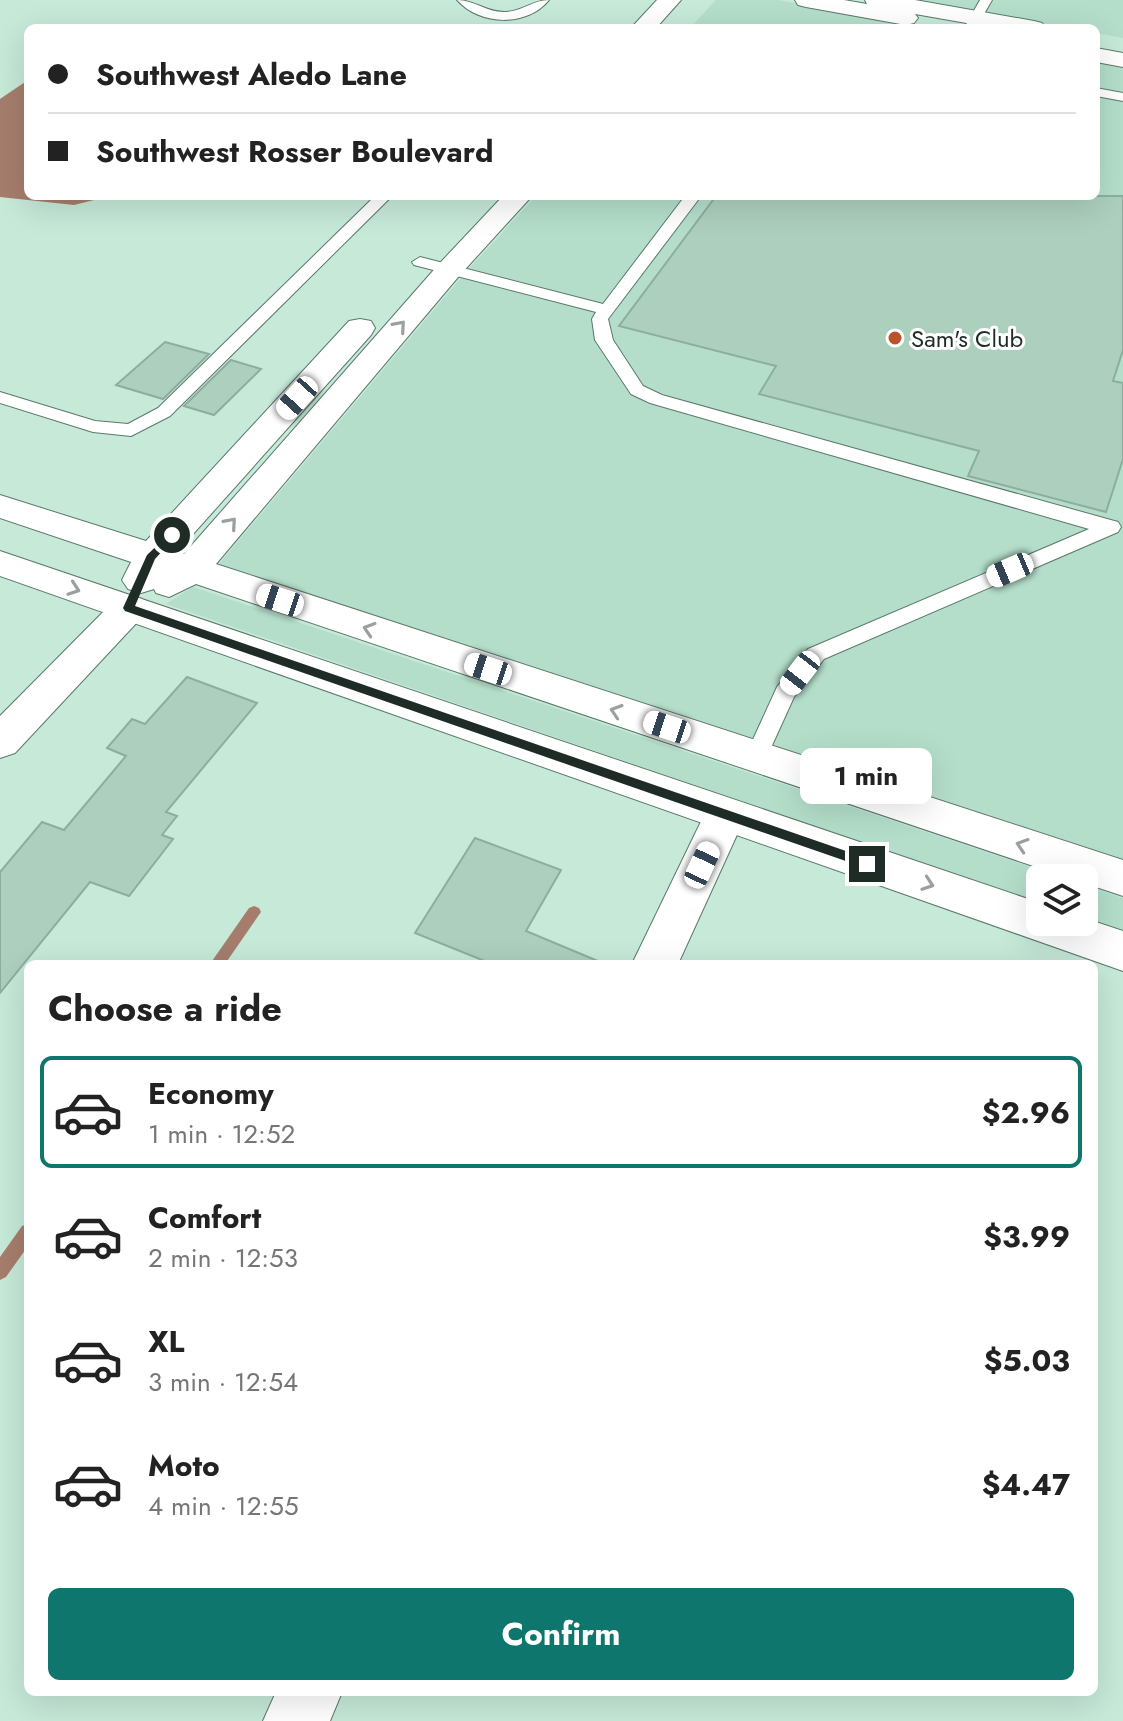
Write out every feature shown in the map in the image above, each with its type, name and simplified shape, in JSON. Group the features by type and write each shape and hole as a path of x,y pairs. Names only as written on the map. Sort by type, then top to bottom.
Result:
{"street":[{"path":"647,24 670,0"},
{"path":"806,0 972,18"},
{"path":"876,0 1009,24"},
{"path":"1100,40 1123,44"},
{"path":"1100,56 1123,60"},
{"path":"0,742 129,608 190,571 435,266 480,200"},
{"path":"129,608 151,558 435,266 513,200"},
{"path":"0,506 1123,878"},
{"path":"0,563 1123,951"},
{"path":"657,960 725,815"},
{"path":"296,1721 308,1696"}],"lane":[{"path":"463,0 483,14 504,16 541,8"},
{"path":"1100,93 1123,97"},
{"path":"0,397 93,426 131,430 164,412 380,200"},
{"path":"690,200 600,319 604,340 637,390 656,399 1116,525"},
{"path":"435,266 607,310"},
{"path":"756,757 785,693 816,654 1116,525"}],"shaded area":[{"path":"716,0 778,0 908,24 694,24"},
{"path":"904,0 1123,0 1123,38 1100,34 1100,24 1041,24"},
{"path":"1100,62 1123,66 1123,861 218,565 465,273 532,200 1100,200"},
{"path":"24,83 24,200 0,197 0,99"},
{"path":"28,200 94,200 74,205"},
{"path":"193,587 1026,865 1026,898 166,604"},
{"path":"1098,890 1123,898 1123,931 1098,923"}],"building":[{"name":"Sam's Club","path":"1100,196 1123,196 1123,350 1113,381 1123,383 1123,459 1106,512 968,476 979,451 759,394 776,366 619,326 713,200 1100,200"},
{"path":"165,342 209,354 163,399 116,385"},
{"path":"231,360 261,369 214,415 184,406"},
{"path":"187,677 257,703 166,812 177,816 162,835 173,839 129,896 90,882 0,993 0,872 42,822 64,830 126,756 107,748 132,719 145,724"},
{"path":"475,838 561,870 526,931 595,960 482,960 415,933"}],"waterway":[{"path":"220,960 254,912"},
{"path":"0,1271 24,1238"}],"place":[{"name":"Sam's Club","path":"895,338"}],"route":[{"path":"172,535 151,558 129,608 867,864"}]}
